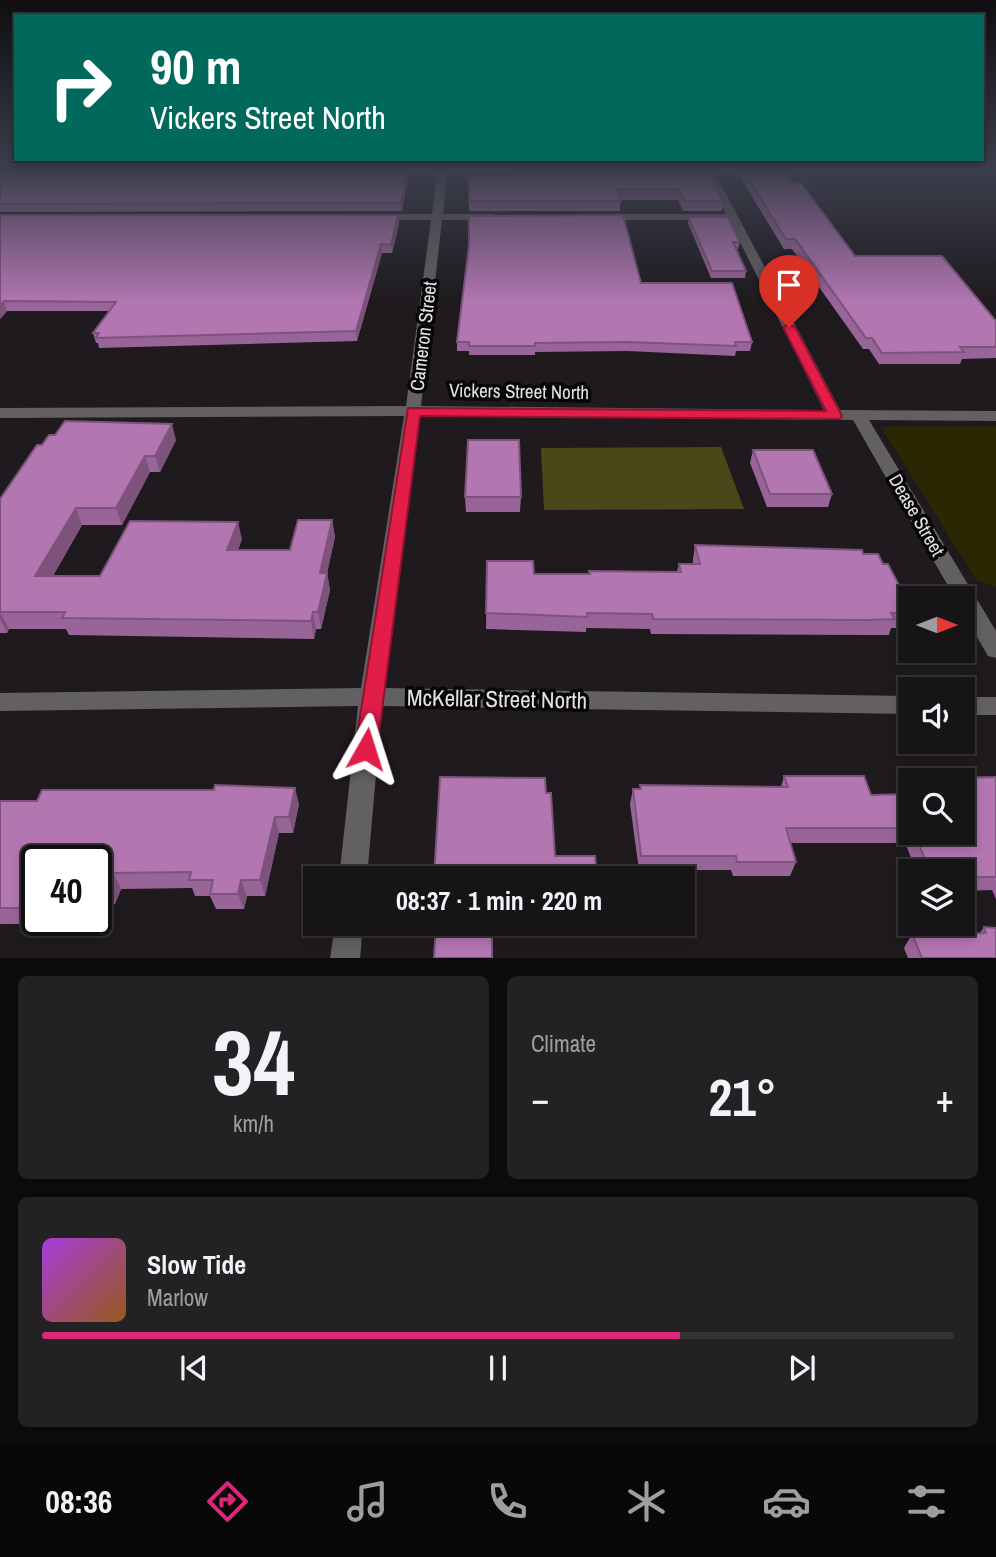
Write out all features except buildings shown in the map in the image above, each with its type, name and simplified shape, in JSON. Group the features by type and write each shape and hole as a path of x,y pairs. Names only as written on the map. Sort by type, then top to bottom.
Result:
{"street":[{"name":"Cameron Street","path":"355,866 372,697 413,411 437,214"},
{"path":"729,214 835,416"},
{"path":"355,217 504,217"},
{"path":"584,217 731,217"},
{"name":"Vickers Street North","path":"0,413 413,411 996,416"},
{"name":"Dease Street","path":"859,416 996,650"},
{"name":"McKellar Street North","path":"0,702 372,697 898,705"},
{"path":"975,706 996,706"},
{"path":"345,958 348,936"}],"shaded area":[{"path":"996,426 996,587 977,581 881,427"},
{"path":"721,447 744,509 544,510 541,448"}],"route":[{"path":"366,749 413,411 835,416 789,327"}]}
